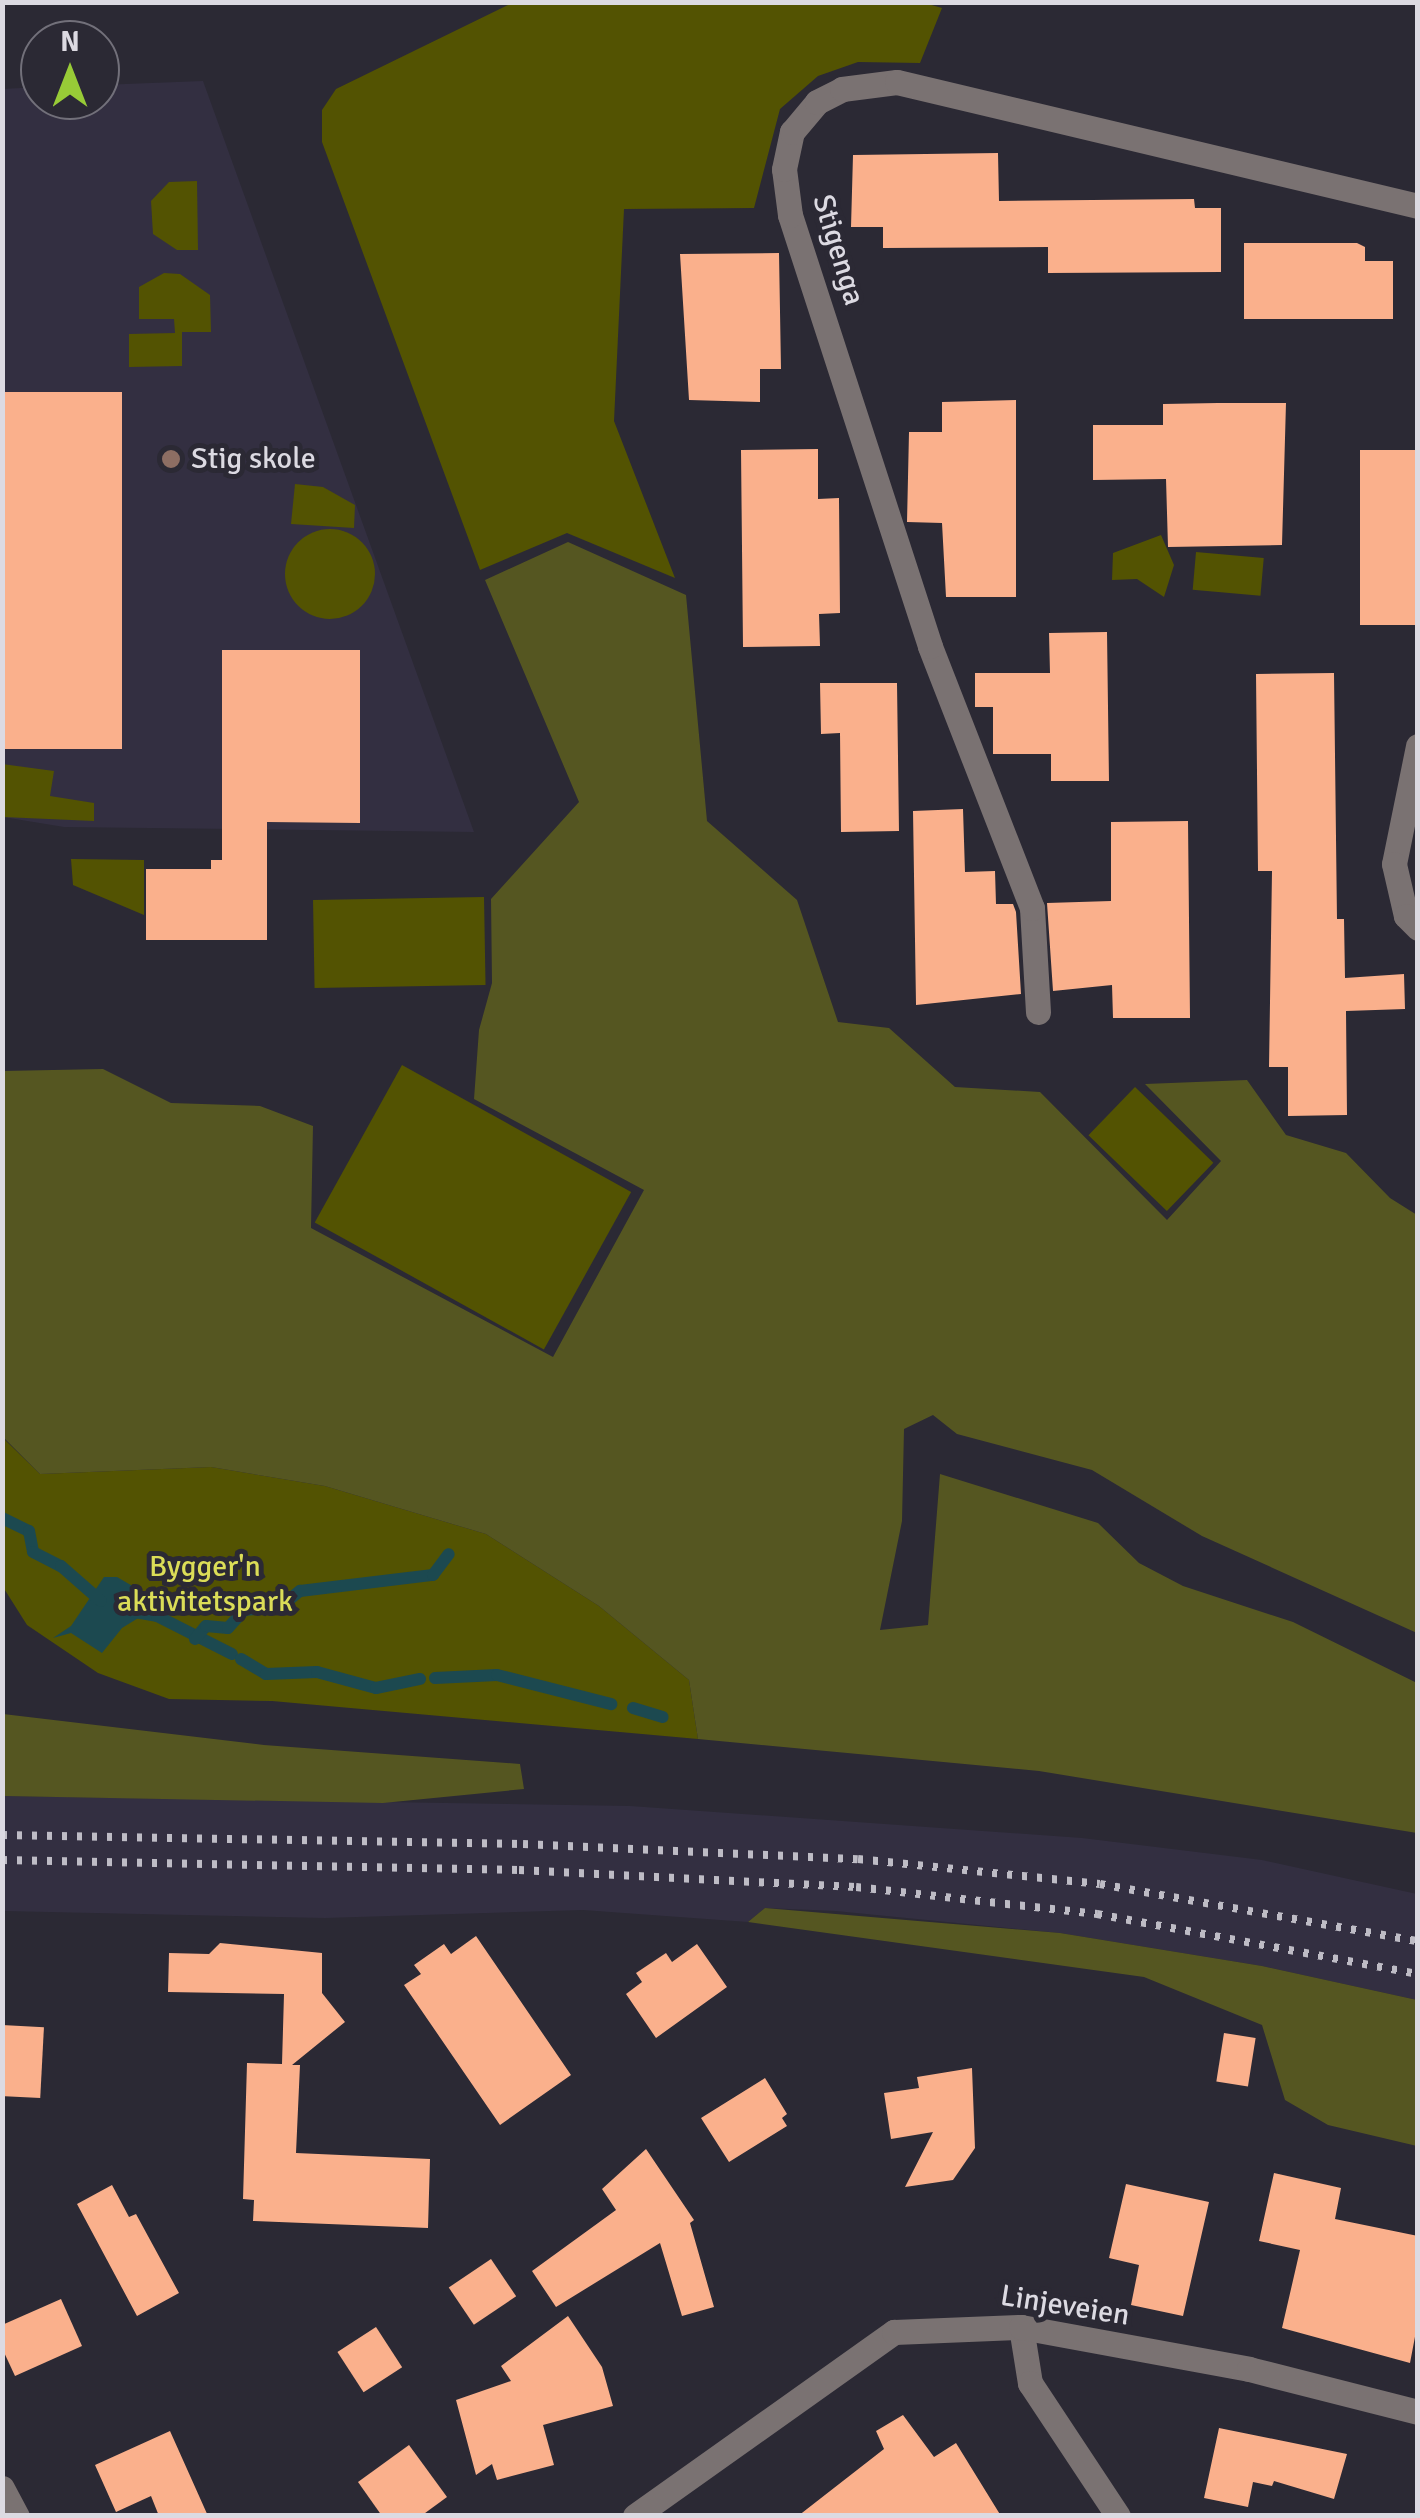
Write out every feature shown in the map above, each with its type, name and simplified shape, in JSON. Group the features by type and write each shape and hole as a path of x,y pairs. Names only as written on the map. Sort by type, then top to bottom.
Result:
{"street":[{"name":"Stigenga","path":"1038,1012 1032,908 930,646 790,216 784,170 792,132 817,102 842,88 896,82 1418,206"},
{"path":"1418,746 1394,864 1406,916 1418,928"},
{"path":"1021,2327 1030,2383 1118,2516"},
{"name":"Linjeveien","path":"635,2516 894,2332 1021,2327 1250,2369 1418,2412"},
{"path":"2,2488 16,2516"}],"shaded area":[{"name":"Stig skole","path":"203,81 474,832 64,827 3,817 2,89 20,88 20,120 120,120 120,84"},
{"path":"568,542 686,595 707,821 797,900 838,1022 889,1028 955,1087 1040,1092 1167,1220 1221,1161 1145,1084 1247,1080 1286,1135 1346,1153 1390,1198 1417,1215 1417,1633 1202,1536 1092,1470 957,1434 933,1415 904,1429 902,1521 880,1630 928,1625 940,1474 1098,1523 1139,1563 1183,1586 1293,1622 1417,1683 1417,1833 1039,1771 698,1739 689,1680 599,1606 486,1534 325,1486 211,1467 40,1474 3,1437 3,1071 103,1069 171,1103 260,1106 313,1126 311,1228 553,1357 644,1190 474,1099 479,1030 492,983 491,899 579,802 485,580"},
{"path":"3,1714 264,1745 520,1764 524,1789 383,1803 3,1796"},
{"path":"3,1796 630,1806 1082,1838 1262,1860 1417,1894 1417,2000 1262,1966 1060,1933 836,1911 765,1908 748,1922 583,1910 325,1918 3,1911"},
{"path":"765,1908 1060,1933 1262,1966 1417,2000 1417,2146 1328,2125 1285,2100 1262,2025 1144,1977 748,1922"}],"green space":[{"path":"921,2 942,8 920,63 858,62 818,76 780,109 754,208 624,209 614,421 675,578 567,533 480,570 322,142 322,110 336,89 512,3"},
{"path":"197,181 198,250 177,250 153,234 151,201 169,182"},
{"path":"164,273 180,274 210,295 211,332 182,332 182,366 129,367 129,334 175,333 174,319 139,319 139,287"},
{"path":"295,484 323,487 355,505 354,528 291,524"},
{"path":"321,529 339,529 355,536 368,549 375,574 368,599 355,612 339,619 321,619 305,612 292,599 285,583 285,565 292,549 305,536"},
{"path":"1161,535 1174,565 1164,597 1137,579 1112,580 1113,553"},
{"path":"1196,552 1264,558 1260,596 1193,590"},
{"path":"2,764 54,771 50,796 94,803 94,821 3,817"},
{"path":"71,859 144,860 144,915 73,885"},
{"path":"484,897 486,985 315,988 313,900"},
{"path":"402,1065 631,1192 544,1349 315,1222"},
{"path":"1135,1087 1213,1163 1167,1211 1088,1135"},
{"name":"Bygger'n aktivitetspark","path":"2,1437 40,1474 211,1467 325,1486 486,1534 599,1606 689,1680 698,1739 272,1701 169,1699 98,1673 27,1625 3,1587"}],"water":[{"path":"104,1577 117,1577 141,1591 148,1612 122,1628 102,1653 71,1633 53,1638 71,1626"}],"building":[{"path":"998,153 999,201 1194,199 1195,208 1221,208 1221,272 1048,273 1048,247 883,248 883,227 851,227 853,155"},
{"path":"1244,243 1357,243 1365,247 1365,261 1393,261 1393,319 1244,319"},
{"path":"779,253 781,369 760,369 760,402 689,400 680,254"},
{"path":"2,392 122,392 122,749 2,749"},
{"path":"1016,400 1016,597 946,597 942,523 907,522 909,432 942,432 942,402"},
{"path":"1286,403 1282,545 1168,547 1166,479 1093,480 1093,425 1163,425 1163,404"},
{"path":"818,449 818,499 839,498 840,613 819,614 820,646 743,647 741,450"},
{"path":"1360,450 1418,450 1418,625 1360,625"},
{"path":"1107,632 1109,781 1051,781 1051,754 993,754 993,707 975,707 975,673 1050,673 1049,633"},
{"path":"222,650 360,650 360,823 267,822 267,940 146,940 146,869 211,869 211,860 222,860"},
{"path":"1334,673 1337,919 1344,919 1345,978 1404,974 1405,1009 1346,1011 1347,1115 1288,1116 1288,1067 1269,1067 1272,871 1258,871 1256,674"},
{"path":"820,683 897,683 899,831 841,832 840,733 821,734"},
{"path":"963,809 965,872 995,871 996,904 1013,904 1016,912 1021,994 916,1005 913,811"},
{"path":"1188,821 1190,1018 1113,1018 1112,985 1053,991 1047,903 1111,901 1111,822"},
{"path":"476,1936 571,2075 500,2125 404,1985 421,1974 414,1965 444,1944 451,1954"},
{"path":"220,1943 322,1953 322,1993 345,2022 292,2065 300,2065 296,2153 430,2159 428,2228 253,2221 254,2200 243,2199 247,2063 282,2064 284,1994 168,1992 169,1953 209,1954"},
{"path":"697,1944 727,1987 656,2038 626,1994 642,1982 636,1973 666,1953 672,1962"},
{"path":"2,2025 44,2027 40,2098 2,2096"},
{"path":"1224,2033 1256,2038 1248,2086 1216,2081"},
{"path":"972,2068 975,2148 953,2180 905,2187 933,2132 891,2139 884,2093 919,2088 917,2077"},
{"path":"765,2078 787,2114 782,2118 787,2126 729,2162 701,2118"},
{"path":"646,2149 694,2220 690,2223 714,2307 682,2316 660,2243 556,2307 532,2271 616,2210 602,2189"},
{"path":"1274,2173 1341,2188 1335,2219 1418,2236 1418,2321 1410,2363 1282,2328 1300,2250 1259,2241"},
{"path":"1126,2184 1209,2202 1183,2316 1131,2305 1139,2265 1109,2258"},
{"path":"112,2185 129,2217 136,2214 179,2293 137,2316 77,2204"},
{"path":"491,2259 516,2296 474,2325 449,2288"},
{"path":"61,2299 82,2346 15,2376 2,2348 2,2325"},
{"path":"568,2316 602,2367 613,2406 543,2425 554,2465 497,2480 492,2464 476,2475 456,2400 511,2381 501,2366"},
{"path":"376,2327 402,2367 364,2392 337,2352"},
{"path":"903,2415 934,2457 956,2443 1001,2516 798,2516 884,2449 876,2431"},
{"path":"1219,2428 1347,2454 1334,2499 1274,2481 1272,2486 1253,2482 1248,2507 1204,2498"},
{"path":"170,2431 208,2516 159,2516 151,2496 116,2512 95,2465"},
{"path":"409,2445 447,2497 421,2516 382,2516 358,2482"}],"waterway":[{"path":"2,1518 29,1531 33,1552 61,1566 101,1601"},
{"path":"195,1639 206,1626 228,1628 244,1610 280,1607 300,1591 433,1575 449,1554"},
{"path":"129,1611 157,1616 232,1654"},
{"path":"241,1659 266,1674 317,1672 376,1688 420,1679"},
{"path":"435,1678 497,1675 611,1704"},
{"path":"633,1708 663,1717"}],"railway":[{"path":"2,1835 523,1844 858,1859 1100,1884 1418,1941"},
{"path":"2,1860 519,1870 856,1887 1097,1914 1418,1974"}],"place":[{"name":"Stig skole","path":"171,459"}]}
